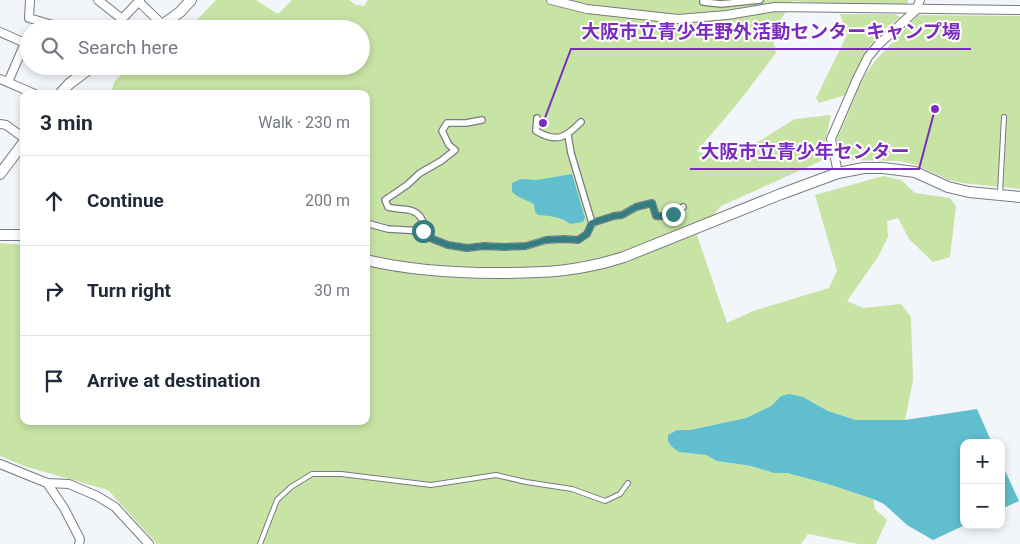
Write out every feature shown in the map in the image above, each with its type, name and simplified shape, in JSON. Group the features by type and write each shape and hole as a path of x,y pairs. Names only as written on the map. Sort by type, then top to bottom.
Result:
{"street":[{"path":"29,0 29,18 37,20"},
{"path":"98,0 122,19 139,1 154,20"},
{"path":"169,20 191,0"},
{"path":"551,0 588,8 678,19 775,7 1020,10"},
{"path":"702,0 703,2 721,4 760,0"},
{"path":"838,173 831,139 857,79 868,57 878,45 916,10 920,0"},
{"path":"0,32 20,41"},
{"path":"8,82 20,54"},
{"path":"64,90 81,75"},
{"path":"0,79 26,90"},
{"path":"537,118 536,131 548,138 568,135 581,122"},
{"path":"425,230 425,225 418,214 411,210 397,210 388,207 386,200 455,150 449,145 442,131 447,124 482,120"},
{"path":"0,124 20,135"},
{"path":"370,224 388,229 423,231 430,238 448,245 467,248 526,246 546,240 578,240 587,234 592,223 571,154 568,135"},
{"path":"0,174 20,147"},
{"path":"370,261 422,270 462,273 548,273 572,271 624,258 838,173 864,168 897,169 915,172 948,187 969,192 1020,197"},
{"path":"592,223 622,215 636,207 652,203 656,216 673,214 682,207"},
{"path":"0,235 20,235"},
{"path":"0,464 47,483 69,484 98,496 115,507 149,544"},
{"path":"47,483 64,508 81,542"}],"lane":[{"path":"1000,195 1004,117"},
{"path":"260,544 277,500 291,487 312,474 341,474 430,485 496,475 572,489 604,502 620,494 628,483"}],"green space":[{"path":"216,0 256,0 278,14 292,0 349,0 356,5 364,6 368,0 908,0 906,10 793,1 772,33 776,53 738,103 697,151 725,162 795,119 831,115 821,161 721,206 697,235 727,323 753,311 829,288 837,271 815,195 883,176 901,180 915,193 950,198 956,206 950,257 933,262 909,239 898,218 887,221 888,237 878,257 847,301 863,308 901,304 911,317 913,380 905,420 856,420 828,411 803,397 781,396 771,406 746,418 690,430 677,430 668,435 679,452 706,455 717,461 751,466 774,473 787,473 873,499 875,509 887,520 876,544 859,544 808,534 801,544 157,544 108,490 27,467 0,456 0,243 20,245 20,425 370,425 370,90 112,90 114,82 121,75 370,75 370,20 197,20"},
{"path":"840,14 894,14 901,17 881,31 867,50 845,95 819,103 816,98 847,35"},
{"path":"918,15 1020,16 1020,189 949,180 916,165 900,161 841,160 837,139 863,78 875,61"}],"water":[{"path":"572,174 585,218 583,222 570,224 559,218 538,215 535,212 534,204 512,192 512,183 521,179 537,180"},
{"path":"789,394 803,397 828,411 856,420 905,420 977,409 990,439 960,439 960,527 933,540 907,525 884,504 873,499 787,473 774,473 751,466 717,461 706,455 679,452 668,441 668,435 677,430 690,430 746,418 771,406 781,396"},
{"path":"1005,471 1019,501 1005,507"}],"place":[{"name":"大阪市立青少年センター","path":"935,109"},
{"name":"大阪市立青少年野外活動センターキャンプ場","path":"543,123"}],"route":[{"path":"423,231 430,238 448,245 467,248 526,246 546,240 578,240 587,234 592,223 622,215 636,207 652,203 656,216 673,214"}]}
